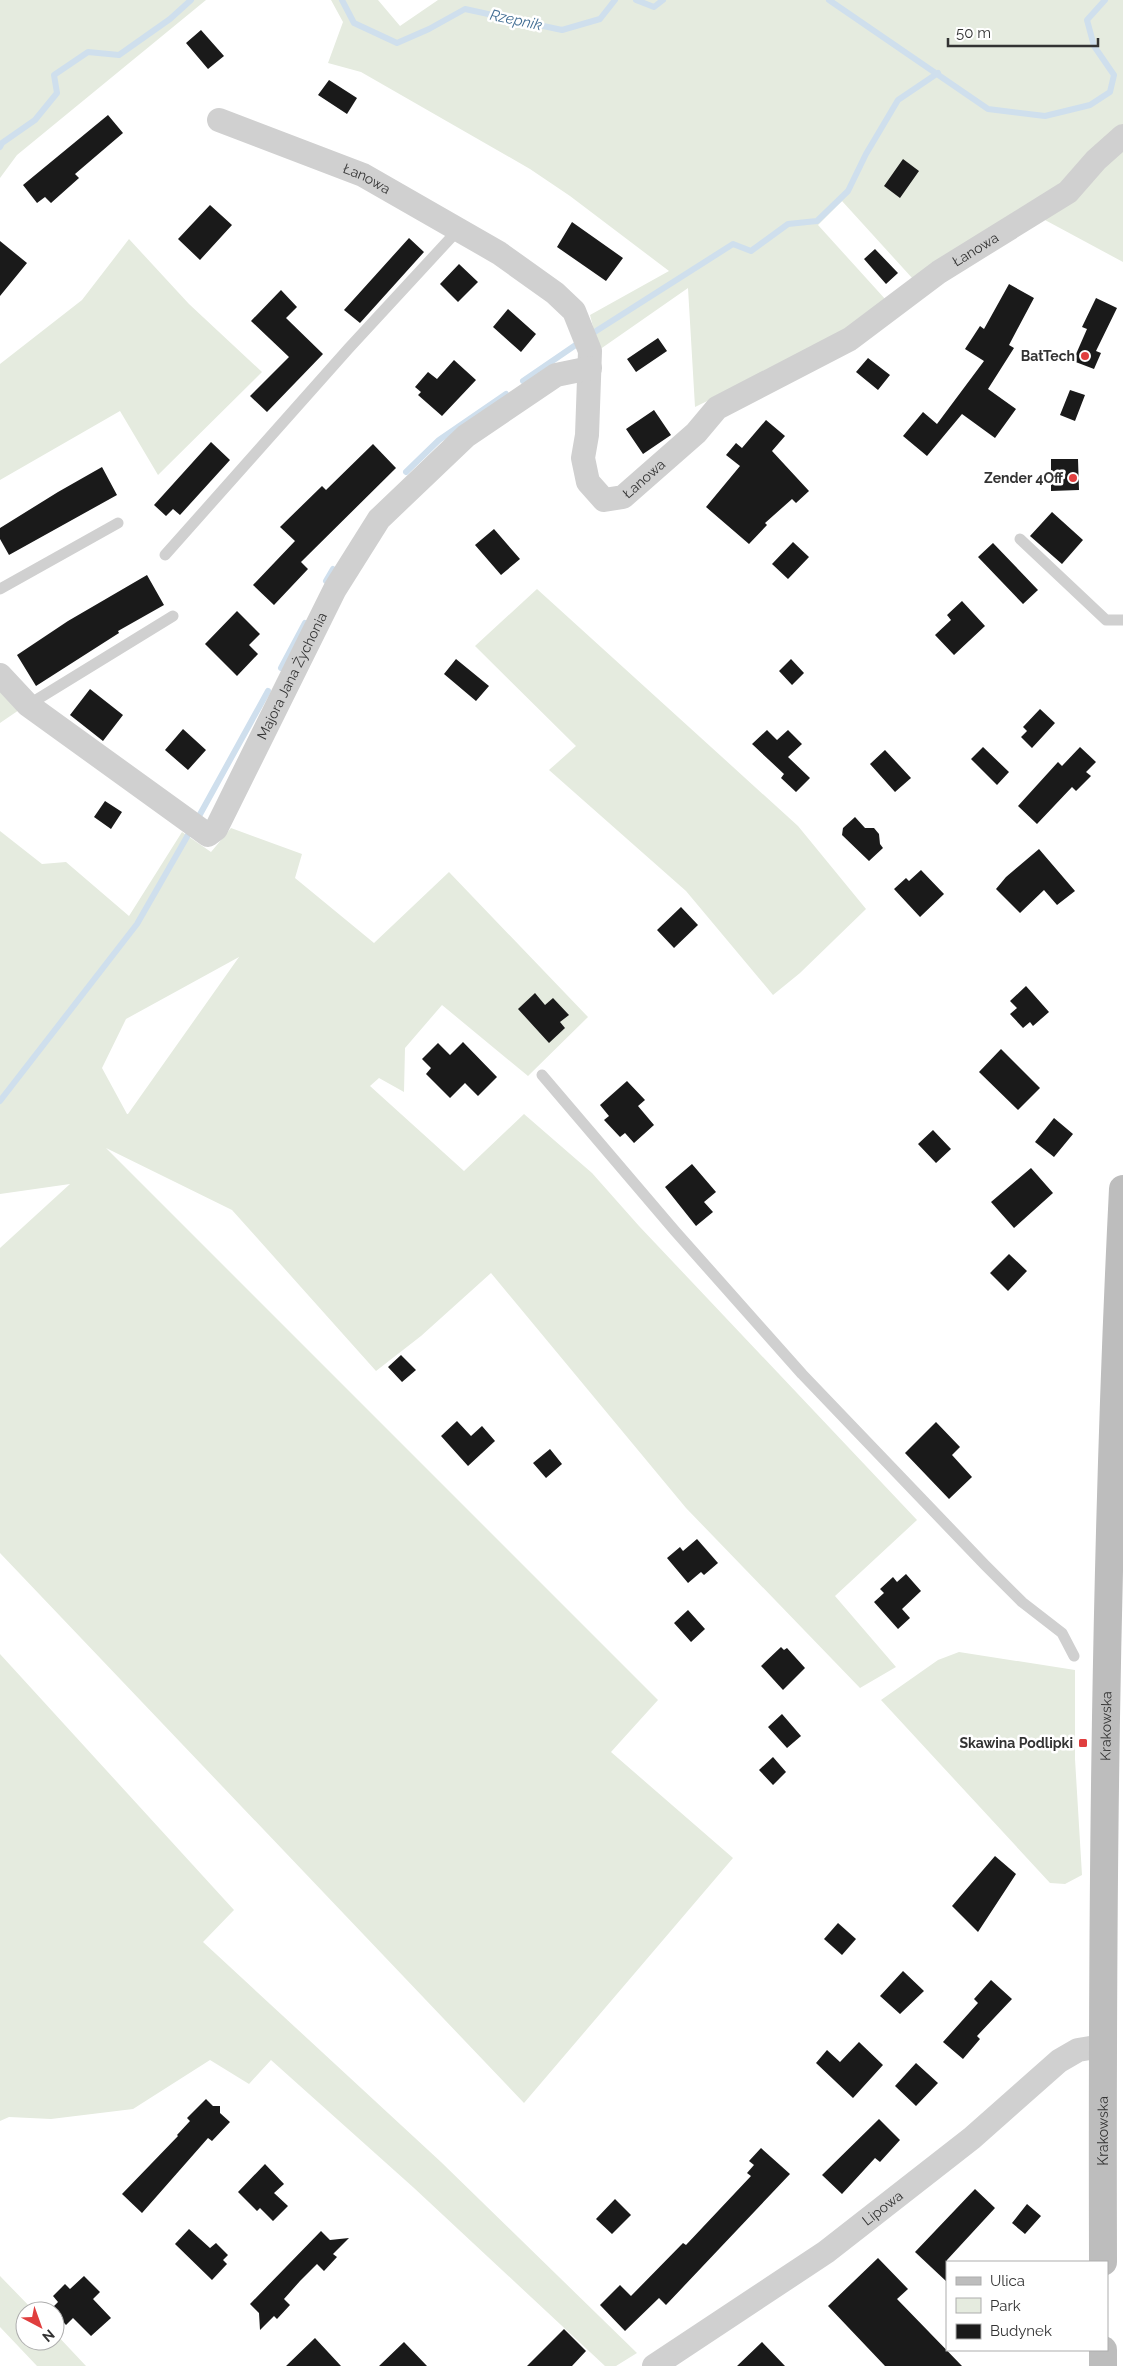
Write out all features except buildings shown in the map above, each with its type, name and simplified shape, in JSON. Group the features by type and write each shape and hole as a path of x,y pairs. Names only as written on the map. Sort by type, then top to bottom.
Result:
{"main road":[{"name":"Krakowska","path":"1103,2261 1102,2046 1105,1759 1118,1459 1123,1188"},
{"path":"1103,2351 1103,2366"}],"street":[{"name":"Łanowa","path":"219,120 363,175 507,259 555,293 574,311 590,351 587,435 583,458 588,482 604,500 623,497 696,433 717,408 850,339 939,272 1068,192 1096,160 1123,136"},
{"name":"Majora Jana Żychonia","path":"0,674 28,705 208,835 216,829 335,589 379,518 466,436 556,375 590,368"},
{"name":"Lipowa","path":"654,2366 826,2252 972,2138 1060,2061 1078,2050 1102,2046"}],"lane":[{"path":"165,555 349,348 458,230"},
{"path":"0,589 118,523"},
{"path":"1020,539 1106,620 1123,620"},
{"path":"28,705 173,616"},
{"path":"542,1076 674,1231 802,1374 1022,1602 1062,1633 1074,1656"}],"green space":[{"path":"0,0 206,0 17,155 0,178"},
{"path":"331,0 378,0 400,26 438,0 1123,0 1123,128 1064,190 913,279 842,201 818,225 886,300 821,346 695,407 688,288 599,350 590,315 669,271 570,196 530,169 361,72 328,63 343,22"},
{"path":"1123,147 1123,262 1045,220"},
{"path":"129,239 189,304 262,372 158,475 120,411 0,480 0,364 82,300"},
{"path":"537,589 798,826 866,909 800,973 773,995 686,891 549,770 576,746 475,646"},
{"path":"0,690 19,710 0,723"},
{"path":"231,828 302,854 295,878 374,943 449,872 588,1017 528,1076 442,1005 405,1048 404,1092 379,1078 370,1086 464,1171 524,1114 592,1173 639,1226 917,1520 835,1596 896,1667 860,1688 686,1508 491,1273 421,1336 376,1371 232,1210 106,1148 658,1700 611,1752 733,1858 524,2103 0,1553 0,1248 70,1184 0,1194 0,831 42,864 66,862 129,916 182,832 211,852","holes":["239,957 128,1114 102,1068 126,1019"]},
{"path":"959,1652 1075,1670 1075,1759 1082,1875 1065,1884 1050,1883 881,1700 938,1660"},
{"path":"0,1654 234,1910 203,1942 441,2162 637,2353 616,2366 605,2366 414,2188 271,2060 249,2084 210,2060 133,2109 51,2119 9,2117 0,2121"},
{"path":"0,2276 24,2301 15,2301 15,2343 0,2327"},
{"path":"65,2344 86,2366 37,2366 23,2351 65,2351"}],"waterway":[{"name":"Rzepnik","path":"0,147 2,143 35,120 57,93 54,75 88,52 119,55 170,19 191,0"},
{"name":"Rzepnik","path":"342,0 354,23 397,43 429,29 465,9 562,30 600,19 615,0"},
{"name":"Rzepnik","path":"636,0 654,7 663,0"},
{"path":"829,0 988,109 1045,116 1090,105 1110,92 1114,75 1094,46 1087,20 1105,0"},
{"path":"593,333 733,244 751,251 788,224 817,221 848,191 866,154 898,100 938,73"},
{"path":"523,381 580,342"},
{"path":"406,472 439,440 506,394"},
{"path":"326,581 333,569"},
{"path":"281,668 305,623"},
{"path":"198,818 268,691"},
{"path":"0,1101 137,924 188,835"}],"place":[{"name":"BatTech","path":"1085,356"},
{"name":"Zender 4Off","path":"1073,478"},
{"name":"Skawina Podlipki","path":"1083,1743"}]}
